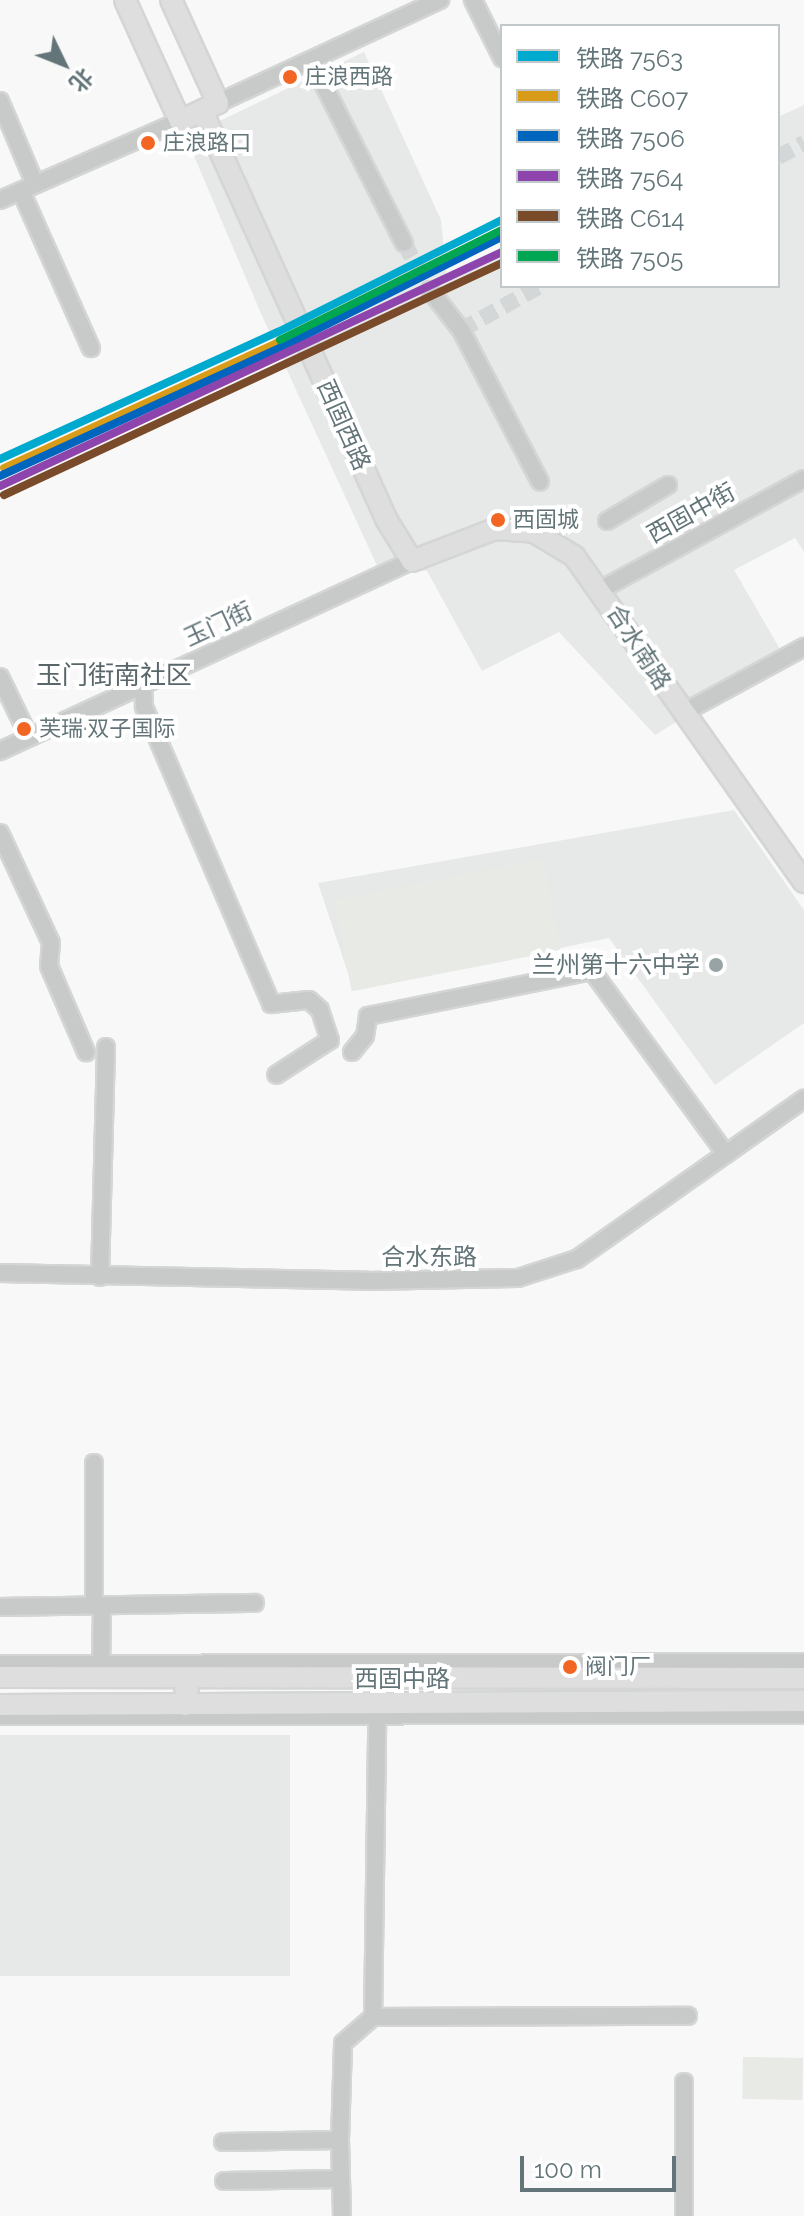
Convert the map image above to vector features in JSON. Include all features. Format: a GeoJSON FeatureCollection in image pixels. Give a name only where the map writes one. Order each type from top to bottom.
{"type":"FeatureCollection","features":[{"type":"Feature","properties":{"kind":"highway"},"geometry":{"type":"LineString","coordinates":[[186,1704],[187,1679]]}},
{"type":"Feature","properties":{"kind":"main road"},"geometry":{"type":"LineString","coordinates":[[125,0],[180,121],[210,107]]}},
{"type":"Feature","properties":{"kind":"main road","name":"西固西路"},"geometry":{"type":"LineString","coordinates":[[171,0],[210,107],[386,519],[412,561]]}},
{"type":"Feature","properties":{"kind":"main road","name":"合水南路"},"geometry":{"type":"LineString","coordinates":[[412,561],[495,529],[519,528],[550,534],[602,589],[683,713],[800,868]]}},
{"type":"Feature","properties":{"kind":"main road","name":"西固中路"},"geometry":{"type":"LineString","coordinates":[[0,1677],[101,1671],[187,1679],[379,1671],[804,1678]]}},
{"type":"Feature","properties":{"kind":"main road","name":"西固中路"},"geometry":{"type":"LineString","coordinates":[[0,1705],[186,1704],[380,1710],[804,1701]]}},
{"type":"Feature","properties":{"kind":"street"},"geometry":{"type":"LineString","coordinates":[[210,107],[440,0]]}},
{"type":"Feature","properties":{"kind":"street"},"geometry":{"type":"LineString","coordinates":[[473,0],[500,54]]}},
{"type":"Feature","properties":{"kind":"street"},"geometry":{"type":"LineString","coordinates":[[311,60],[404,243]]}},
{"type":"Feature","properties":{"kind":"street"},"geometry":{"type":"LineString","coordinates":[[0,101],[28,188],[91,348]]}},
{"type":"Feature","properties":{"kind":"street"},"geometry":{"type":"LineString","coordinates":[[0,200],[180,121]]}},
{"type":"Feature","properties":{"kind":"street"},"geometry":{"type":"LineString","coordinates":[[430,290],[461,330],[540,482]]}},
{"type":"Feature","properties":{"kind":"street","name":"西固中街"},"geometry":{"type":"LineString","coordinates":[[602,589],[804,479]]}},
{"type":"Feature","properties":{"kind":"street"},"geometry":{"type":"LineString","coordinates":[[607,521],[668,485]]}},
{"type":"Feature","properties":{"kind":"street","name":"玉门街"},"geometry":{"type":"LineString","coordinates":[[0,751],[412,561]]}},
{"type":"Feature","properties":{"kind":"street"},"geometry":{"type":"LineString","coordinates":[[683,713],[804,647]]}},
{"type":"Feature","properties":{"kind":"street"},"geometry":{"type":"LineString","coordinates":[[0,677],[29,737]]}},
{"type":"Feature","properties":{"kind":"street"},"geometry":{"type":"LineString","coordinates":[[143,685],[144,707],[271,1004],[309,1000],[320,1010],[330,1040],[276,1075]]}},
{"type":"Feature","properties":{"kind":"street"},"geometry":{"type":"LineString","coordinates":[[0,833],[51,943],[49,966],[86,1052]]}},
{"type":"Feature","properties":{"kind":"street"},"geometry":{"type":"LineString","coordinates":[[352,1052],[365,1036],[368,1016],[592,971],[726,1154]]}},
{"type":"Feature","properties":{"kind":"street"},"geometry":{"type":"LineString","coordinates":[[100,1277],[106,1047]]}},
{"type":"Feature","properties":{"kind":"street","name":"合水东路"},"geometry":{"type":"LineString","coordinates":[[0,1273],[455,1282],[518,1278],[577,1259],[804,1099]]}},
{"type":"Feature","properties":{"kind":"street"},"geometry":{"type":"LineString","coordinates":[[94,1463],[101,1671]]}},
{"type":"Feature","properties":{"kind":"street"},"geometry":{"type":"LineString","coordinates":[[0,1607],[255,1603]]}},
{"type":"Feature","properties":{"kind":"street"},"geometry":{"type":"LineString","coordinates":[[0,1664],[101,1671],[379,1671],[804,1662]]}},
{"type":"Feature","properties":{"kind":"street"},"geometry":{"type":"LineString","coordinates":[[373,2017],[379,1671]]}},
{"type":"Feature","properties":{"kind":"street"},"geometry":{"type":"LineString","coordinates":[[0,1716],[380,1710],[804,1715]]}},
{"type":"Feature","properties":{"kind":"street"},"geometry":{"type":"LineString","coordinates":[[342,2216],[340,2140],[343,2043],[373,2017],[688,2016]]}},
{"type":"Feature","properties":{"kind":"street"},"geometry":{"type":"LineString","coordinates":[[684,2082],[684,2216]]}},
{"type":"Feature","properties":{"kind":"street"},"geometry":{"type":"LineString","coordinates":[[223,2142],[340,2140]]}},
{"type":"Feature","properties":{"kind":"street"},"geometry":{"type":"LineString","coordinates":[[224,2181],[341,2179]]}},
{"type":"Feature","properties":{"kind":"shaded area"},"geometry":{"type":"Polygon","coordinates":[[[364,52],[441,220],[447,279],[500,253],[500,288],[780,288],[780,116],[804,105],[804,552],[795,538],[734,570],[784,656],[655,735],[559,632],[482,671],[427,571],[379,570],[262,316],[186,137],[364,52]]]}},
{"type":"Feature","properties":{"kind":"shaded area","name":"兰州第十六中学"},"geometry":{"type":"Polygon","coordinates":[[[734,810],[804,910],[804,1023],[715,1085],[609,938],[354,991],[318,883],[734,810]]]}},
{"type":"Feature","properties":{"kind":"shaded area"},"geometry":{"type":"Polygon","coordinates":[[[543,859],[561,950],[352,991],[334,900],[543,859]]]}},
{"type":"Feature","properties":{"kind":"shaded area"},"geometry":{"type":"Polygon","coordinates":[[[0,1735],[290,1735],[290,1976],[0,1976],[0,1735]]]}},
{"type":"Feature","properties":{"kind":"shaded area"},"geometry":{"type":"Polygon","coordinates":[[[743,2057],[803,2058],[802,2100],[742,2099],[743,2057]]]}},
{"type":"Feature","properties":{"kind":"tunnel"},"geometry":{"type":"LineString","coordinates":[[780,156],[804,143]]}},
{"type":"Feature","properties":{"kind":"tunnel"},"geometry":{"type":"LineString","coordinates":[[404,243],[430,290]]}},
{"type":"Feature","properties":{"kind":"tunnel"},"geometry":{"type":"LineString","coordinates":[[461,330],[536,288]]}},
{"type":"Feature","properties":{"kind":"railway"},"geometry":{"type":"LineString","coordinates":[[0,468],[280,340]]}},
{"type":"Feature","properties":{"kind":"rail line","name":"7563"},"geometry":{"type":"LineString","coordinates":[[0,459],[278,332],[500,221]]}},
{"type":"Feature","properties":{"kind":"rail line","name":"7505"},"geometry":{"type":"LineString","coordinates":[[280,340],[500,231]]}},
{"type":"Feature","properties":{"kind":"rail line","name":"C607"},"geometry":{"type":"LineString","coordinates":[[4,468],[282,341],[500,232]]}},
{"type":"Feature","properties":{"kind":"rail line","name":"7506"},"geometry":{"type":"LineString","coordinates":[[0,476],[284,346],[500,238]]}},
{"type":"Feature","properties":{"kind":"rail line","name":"7564"},"geometry":{"type":"LineString","coordinates":[[0,486],[500,253]]}},
{"type":"Feature","properties":{"kind":"rail line","name":"C614"},"geometry":{"type":"LineString","coordinates":[[4,495],[500,264]]}},
{"type":"Feature","properties":{"kind":"place","name":"庄浪西路"},"geometry":{"type":"Point","coordinates":[290,77]}},
{"type":"Feature","properties":{"kind":"place","name":"庄浪路口"},"geometry":{"type":"Point","coordinates":[148,143]}},
{"type":"Feature","properties":{"kind":"place","name":"西固城"},"geometry":{"type":"Point","coordinates":[498,520]}},
{"type":"Feature","properties":{"kind":"place","name":"芙瑞·双子国际"},"geometry":{"type":"Point","coordinates":[24,729]}},
{"type":"Feature","properties":{"kind":"place","name":"兰州第十六中学"},"geometry":{"type":"Point","coordinates":[716,965]}},
{"type":"Feature","properties":{"kind":"place","name":"阀门厂"},"geometry":{"type":"Point","coordinates":[570,1667]}},
{"type":"Feature","properties":{"kind":"district","name":"玉门街南社区"},"geometry":{"type":"Point","coordinates":[114,676]}}]}
